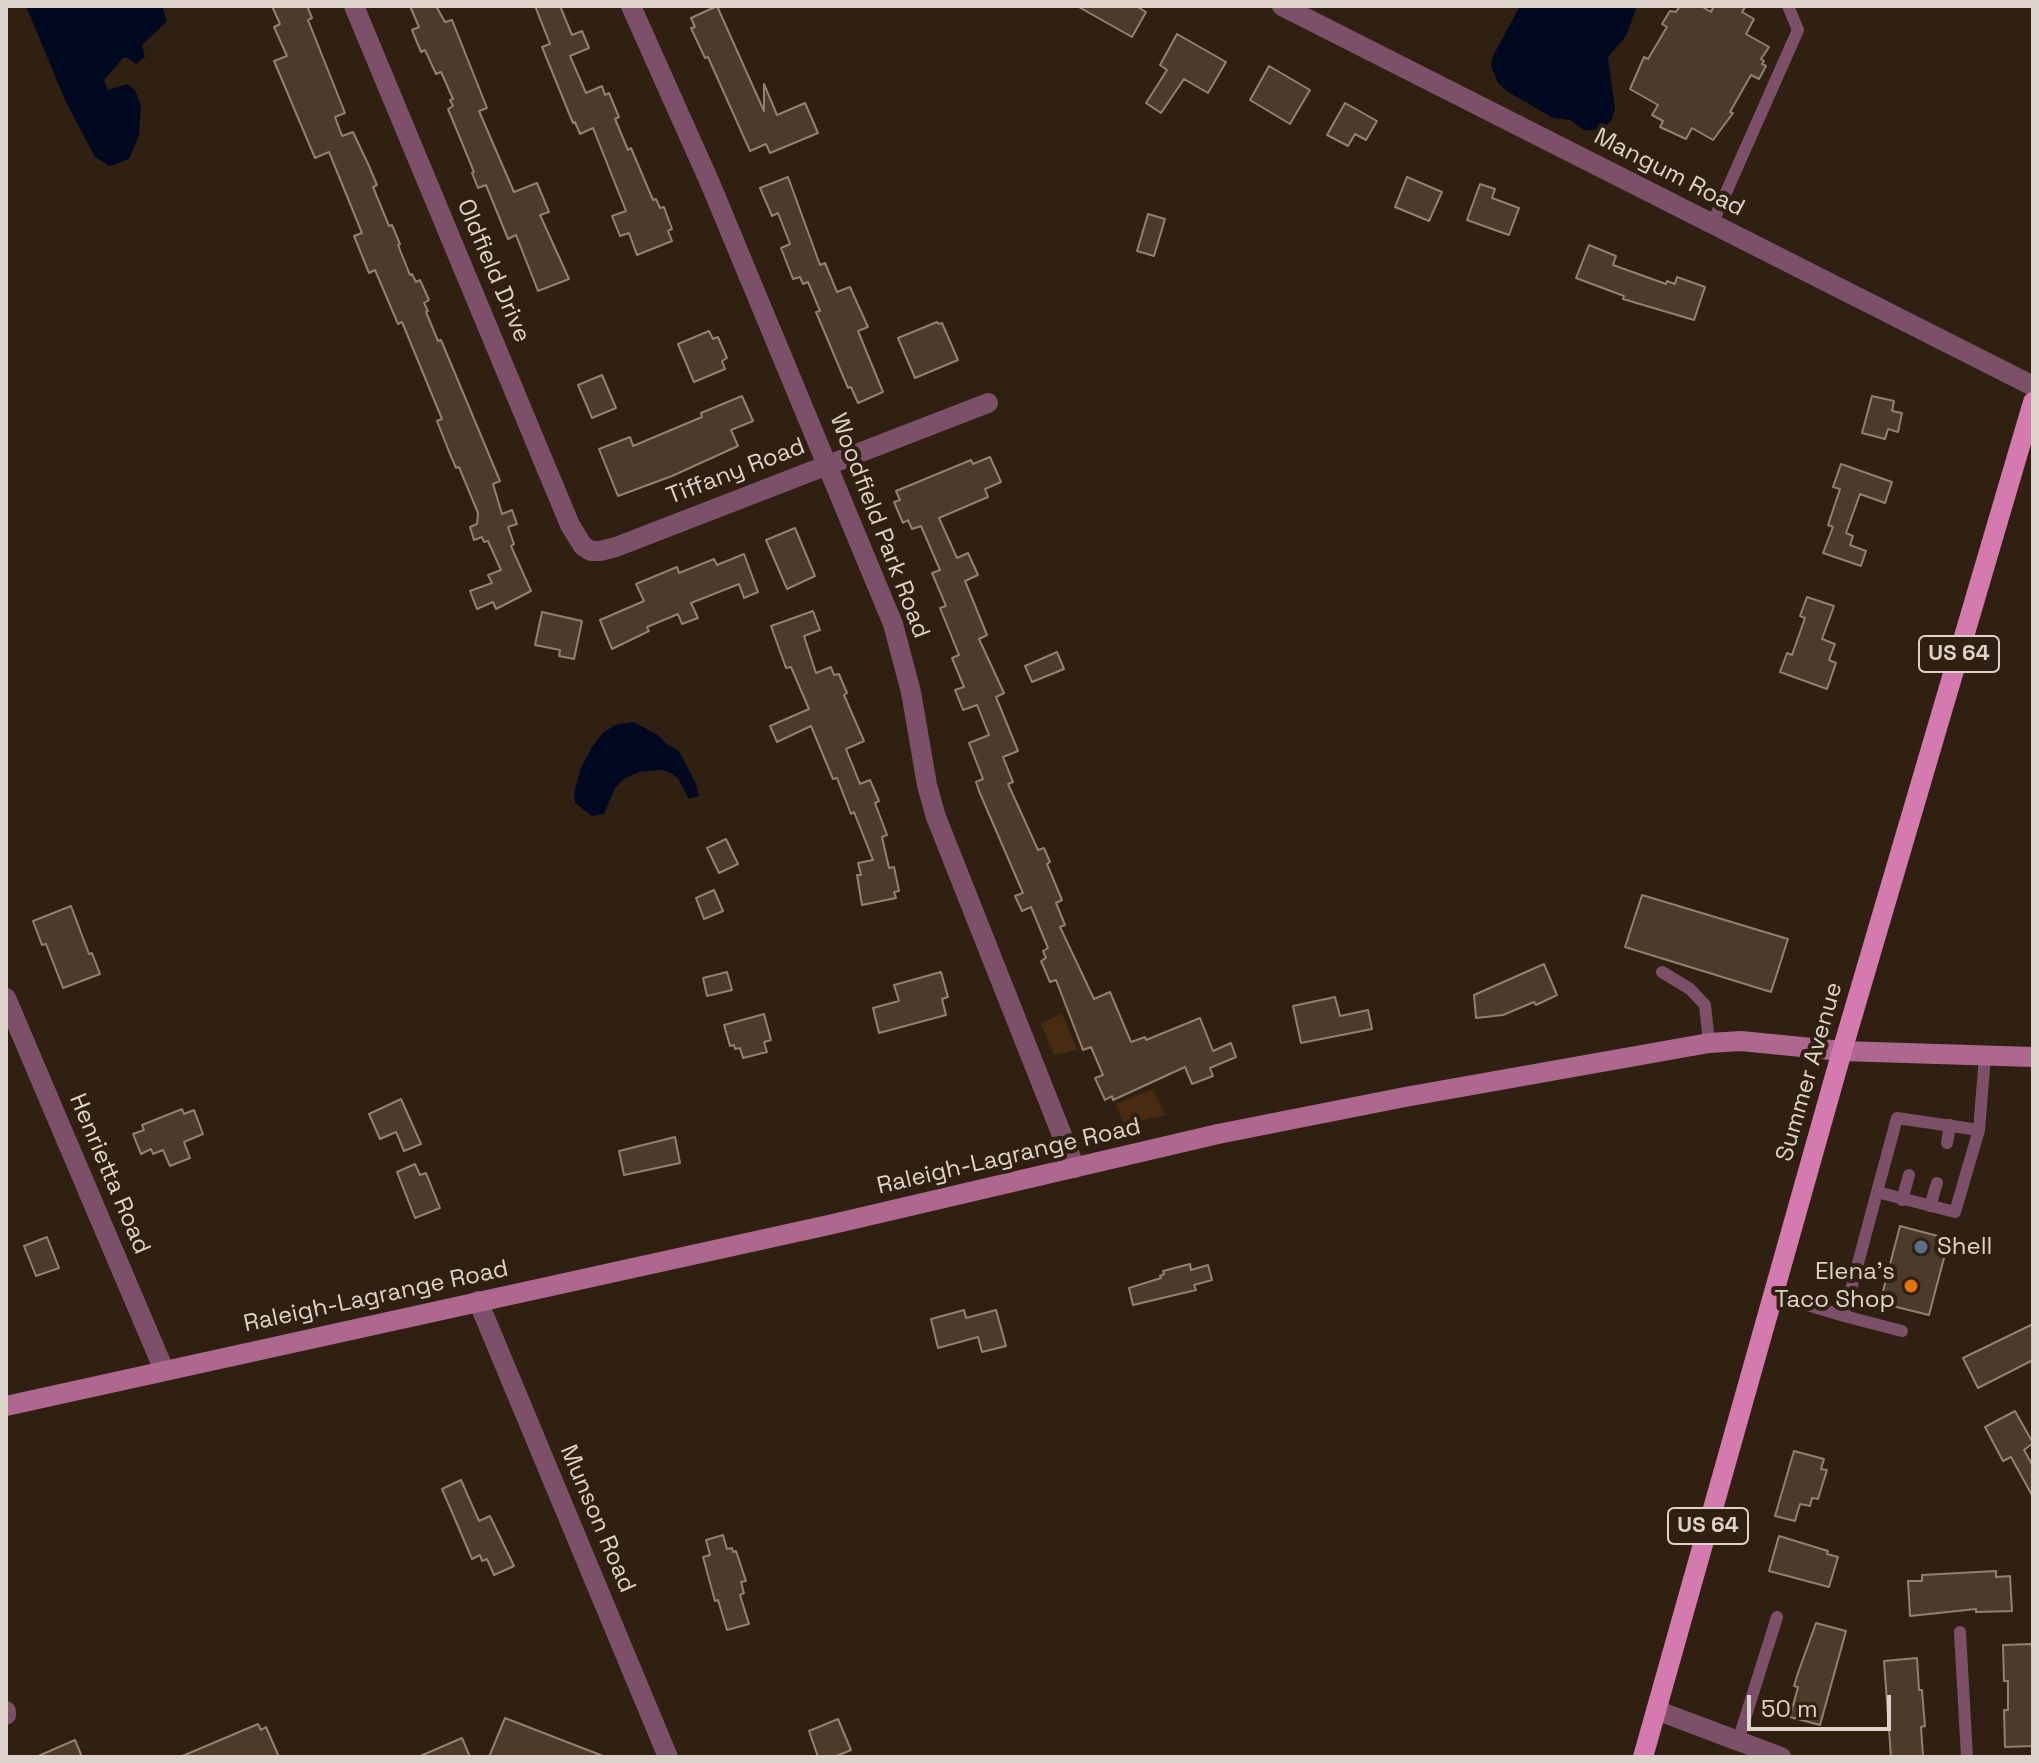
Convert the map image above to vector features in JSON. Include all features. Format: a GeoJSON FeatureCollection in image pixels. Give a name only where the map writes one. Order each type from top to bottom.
{"type":"FeatureCollection","features":[{"type":"Feature","properties":{"kind":"main road","name":"Summer Avenue"},"geometry":{"type":"LineString","coordinates":[[1643,1757],[1842,1051],[2029,432],[2033,402]]}},
{"type":"Feature","properties":{"kind":"main road","name":"Raleigh-Lagrange Road"},"geometry":{"type":"LineString","coordinates":[[6,1406],[833,1224],[1218,1134],[1709,1043],[1741,1041],[1842,1051],[2033,1057]]}},
{"type":"Feature","properties":{"kind":"street","name":"Oldfield Drive"},"geometry":{"type":"LineString","coordinates":[[354,6],[570,525],[583,546],[591,551]]}},
{"type":"Feature","properties":{"kind":"street","name":"Woodfield Park Road"},"geometry":{"type":"LineString","coordinates":[[631,6],[715,193],[898,637],[927,785],[945,845],[1075,1168]]}},
{"type":"Feature","properties":{"kind":"street","name":"Mangum Road"},"geometry":{"type":"LineString","coordinates":[[1282,6],[2033,386]]}},
{"type":"Feature","properties":{"kind":"street","name":"Tiffany Road"},"geometry":{"type":"LineString","coordinates":[[591,551],[616,547],[988,403]]}},
{"type":"Feature","properties":{"kind":"street","name":"Henrietta Road"},"geometry":{"type":"LineString","coordinates":[[6,998],[164,1370]]}},
{"type":"Feature","properties":{"kind":"street","name":"Munson Road"},"geometry":{"type":"LineString","coordinates":[[478,1301],[668,1757]]}},
{"type":"Feature","properties":{"kind":"street"},"geometry":{"type":"LineString","coordinates":[[1656,1710],[1749,1748],[1781,1757]]}},
{"type":"Feature","properties":{"kind":"lane"},"geometry":{"type":"LineString","coordinates":[[1712,224],[1798,30],[1788,6]]}},
{"type":"Feature","properties":{"kind":"lane"},"geometry":{"type":"LineString","coordinates":[[1662,972],[1690,989],[1705,1005],[1709,1043]]}},
{"type":"Feature","properties":{"kind":"lane"},"geometry":{"type":"LineString","coordinates":[[1877,1192],[1955,1212],[1979,1130],[1985,1056]]}},
{"type":"Feature","properties":{"kind":"lane"},"geometry":{"type":"LineString","coordinates":[[1844,1316],[1897,1118],[1979,1130]]}},
{"type":"Feature","properties":{"kind":"lane"},"geometry":{"type":"LineString","coordinates":[[1919,1137],[1923,1121]]}},
{"type":"Feature","properties":{"kind":"lane"},"geometry":{"type":"LineString","coordinates":[[1947,1143],[1950,1125]]}},
{"type":"Feature","properties":{"kind":"lane"},"geometry":{"type":"LineString","coordinates":[[1902,1200],[1909,1175]]}},
{"type":"Feature","properties":{"kind":"lane"},"geometry":{"type":"LineString","coordinates":[[1930,1206],[1937,1183]]}},
{"type":"Feature","properties":{"kind":"lane"},"geometry":{"type":"LineString","coordinates":[[1774,1295],[1902,1331]]}},
{"type":"Feature","properties":{"kind":"lane"},"geometry":{"type":"LineString","coordinates":[[1749,1748],[1777,1617]]}},
{"type":"Feature","properties":{"kind":"lane"},"geometry":{"type":"LineString","coordinates":[[1960,1632],[1967,1757]]}},
{"type":"Feature","properties":{"kind":"shaded area"},"geometry":{"type":"Polygon","coordinates":[[[1062,1013],[1077,1050],[1054,1055],[1041,1024],[1062,1013]]]}},
{"type":"Feature","properties":{"kind":"shaded area"},"geometry":{"type":"Polygon","coordinates":[[[1153,1089],[1165,1115],[1124,1124],[1116,1104],[1153,1089]]]}},
{"type":"Feature","properties":{"kind":"water"},"geometry":{"type":"Polygon","coordinates":[[[26,6],[162,6],[167,21],[142,45],[145,57],[136,64],[123,58],[104,80],[108,90],[127,84],[135,90],[141,105],[139,135],[129,159],[110,166],[95,157],[65,100],[26,6]]]}},
{"type":"Feature","properties":{"kind":"water"},"geometry":{"type":"Polygon","coordinates":[[[1520,6],[1637,6],[1626,36],[1608,57],[1615,109],[1607,125],[1584,130],[1570,120],[1553,118],[1498,83],[1491,66],[1493,56],[1520,6]]]}},
{"type":"Feature","properties":{"kind":"water"},"geometry":{"type":"Polygon","coordinates":[[[633,722],[679,751],[699,796],[689,799],[678,778],[671,773],[662,770],[639,772],[624,779],[615,788],[604,814],[592,816],[575,803],[574,793],[580,770],[603,733],[615,725],[633,722]]]}},
{"type":"Feature","properties":{"kind":"building"},"geometry":{"type":"Polygon","coordinates":[[[272,6],[307,6],[312,18],[308,20],[345,113],[335,117],[342,136],[353,132],[369,166],[377,185],[373,187],[389,226],[392,225],[410,275],[416,282],[420,280],[429,300],[424,303],[426,312],[438,341],[441,340],[500,481],[493,484],[502,514],[512,510],[517,524],[508,527],[514,544],[511,546],[531,591],[496,609],[493,602],[477,609],[470,591],[492,583],[488,575],[501,570],[488,541],[484,542],[482,537],[474,540],[470,527],[477,524],[478,513],[448,449],[437,421],[442,419],[402,322],[398,324],[375,270],[369,273],[354,236],[362,233],[329,152],[315,158],[274,61],[287,56],[274,27],[280,24],[272,6]]]}},
{"type":"Feature","properties":{"kind":"building"},"geometry":{"type":"Polygon","coordinates":[[[410,6],[436,6],[445,22],[452,20],[487,108],[479,111],[514,192],[537,183],[549,212],[540,215],[569,279],[538,291],[516,235],[508,239],[486,185],[478,188],[448,109],[453,106],[450,100],[453,99],[441,72],[436,74],[425,50],[421,52],[412,30],[419,27],[410,6]]]}},
{"type":"Feature","properties":{"kind":"building"},"geometry":{"type":"Polygon","coordinates":[[[535,6],[560,6],[572,35],[582,31],[589,48],[570,56],[586,93],[602,86],[605,95],[609,93],[619,117],[615,119],[628,150],[631,148],[653,200],[656,199],[660,208],[664,207],[672,229],[668,231],[672,241],[637,255],[629,233],[620,236],[612,216],[626,211],[593,128],[580,134],[573,123],[542,47],[550,44],[535,6]]]}},
{"type":"Feature","properties":{"kind":"building"},"geometry":{"type":"Polygon","coordinates":[[[717,6],[764,111],[764,84],[777,115],[805,103],[818,133],[770,153],[766,144],[750,151],[708,57],[705,58],[691,28],[695,27],[691,18],[717,6]]]}},
{"type":"Feature","properties":{"kind":"building"},"geometry":{"type":"Polygon","coordinates":[[[1077,6],[1136,6],[1146,12],[1132,37],[1077,6]]]}},
{"type":"Feature","properties":{"kind":"building"},"geometry":{"type":"Polygon","coordinates":[[[1680,6],[1701,6],[1711,12],[1714,6],[1746,6],[1742,12],[1754,19],[1746,34],[1769,47],[1761,59],[1766,66],[1759,79],[1751,75],[1730,112],[1733,113],[1713,140],[1692,128],[1686,139],[1660,127],[1663,121],[1652,115],[1658,105],[1630,89],[1644,57],[1648,59],[1667,27],[1662,24],[1670,11],[1676,12],[1680,6]]]}},
{"type":"Feature","properties":{"kind":"building"},"geometry":{"type":"Polygon","coordinates":[[[1177,34],[1226,62],[1208,93],[1184,79],[1161,113],[1146,103],[1167,70],[1160,65],[1177,34]]]}},
{"type":"Feature","properties":{"kind":"building"},"geometry":{"type":"Polygon","coordinates":[[[1269,66],[1310,90],[1290,124],[1250,100],[1269,66]]]}},
{"type":"Feature","properties":{"kind":"building"},"geometry":{"type":"Polygon","coordinates":[[[1345,103],[1377,121],[1366,140],[1355,134],[1348,146],[1327,135],[1345,103]]]}},
{"type":"Feature","properties":{"kind":"building"},"geometry":{"type":"Polygon","coordinates":[[[788,177],[820,265],[825,263],[837,292],[850,287],[868,327],[858,331],[883,392],[858,403],[851,387],[848,388],[816,312],[820,311],[808,282],[803,284],[800,277],[793,279],[781,248],[790,244],[778,213],[772,216],[760,188],[788,177]]]}},
{"type":"Feature","properties":{"kind":"building"},"geometry":{"type":"Polygon","coordinates":[[[1407,177],[1442,192],[1429,221],[1395,207],[1407,177]]]}},
{"type":"Feature","properties":{"kind":"building"},"geometry":{"type":"Polygon","coordinates":[[[1480,184],[1495,189],[1492,198],[1519,208],[1509,235],[1467,220],[1480,184]]]}},
{"type":"Feature","properties":{"kind":"building"},"geometry":{"type":"Polygon","coordinates":[[[1148,214],[1165,219],[1154,256],[1137,251],[1148,214]]]}},
{"type":"Feature","properties":{"kind":"building"},"geometry":{"type":"Polygon","coordinates":[[[1589,245],[1616,256],[1613,265],[1666,284],[1667,281],[1675,284],[1677,277],[1705,287],[1694,320],[1623,299],[1624,296],[1576,278],[1589,245]]]}},
{"type":"Feature","properties":{"kind":"building"},"geometry":{"type":"Polygon","coordinates":[[[937,322],[942,323],[958,360],[915,378],[898,338],[937,322]]]}},
{"type":"Feature","properties":{"kind":"building"},"geometry":{"type":"Polygon","coordinates":[[[709,331],[713,339],[718,337],[727,358],[722,361],[725,369],[694,382],[678,344],[709,331]]]}},
{"type":"Feature","properties":{"kind":"building"},"geometry":{"type":"Polygon","coordinates":[[[602,375],[616,408],[592,418],[578,385],[602,375]]]}},
{"type":"Feature","properties":{"kind":"building"},"geometry":{"type":"Polygon","coordinates":[[[742,396],[753,421],[731,430],[738,446],[618,496],[599,449],[630,437],[633,446],[702,417],[701,413],[742,396]]]}},
{"type":"Feature","properties":{"kind":"building"},"geometry":{"type":"Polygon","coordinates":[[[1872,396],[1894,401],[1892,411],[1902,413],[1898,432],[1888,429],[1885,439],[1862,433],[1872,396]]]}},
{"type":"Feature","properties":{"kind":"building"},"geometry":{"type":"Polygon","coordinates":[[[990,457],[1001,482],[985,489],[988,497],[939,518],[957,558],[968,553],[978,575],[965,581],[987,635],[979,639],[1004,693],[996,697],[1018,751],[1003,757],[1013,782],[1008,784],[1038,850],[1044,848],[1050,862],[1047,864],[1062,900],[1056,903],[1065,925],[1060,927],[1094,999],[1110,992],[1131,1042],[1145,1037],[1146,1040],[1200,1018],[1213,1051],[1231,1043],[1236,1057],[1210,1068],[1213,1076],[1192,1084],[1185,1067],[1113,1100],[1112,1096],[1105,1100],[1095,1078],[1103,1075],[1091,1047],[1083,1050],[1056,980],[1050,982],[1041,961],[1046,958],[1043,951],[1048,948],[1031,907],[1022,911],[1015,896],[1023,893],[976,782],[983,779],[969,743],[989,735],[977,705],[963,710],[955,690],[964,687],[952,658],[959,655],[940,608],[946,606],[932,573],[940,570],[921,526],[912,529],[908,520],[903,523],[894,502],[900,500],[896,491],[971,460],[973,464],[990,457]]]}},
{"type":"Feature","properties":{"kind":"building"},"geometry":{"type":"Polygon","coordinates":[[[1841,464],[1892,482],[1885,503],[1860,494],[1846,533],[1853,536],[1850,545],[1866,551],[1861,566],[1823,553],[1833,527],[1828,525],[1840,489],[1833,487],[1841,464]]]}},
{"type":"Feature","properties":{"kind":"building"},"geometry":{"type":"Polygon","coordinates":[[[795,528],[815,576],[787,589],[766,540],[795,528]]]}},
{"type":"Feature","properties":{"kind":"building"},"geometry":{"type":"Polygon","coordinates":[[[744,554],[758,592],[744,598],[739,584],[691,603],[698,618],[682,624],[678,614],[647,627],[649,631],[612,649],[600,620],[644,601],[636,584],[677,567],[679,573],[714,559],[717,565],[744,554]]]}},
{"type":"Feature","properties":{"kind":"building"},"geometry":{"type":"Polygon","coordinates":[[[1807,597],[1834,606],[1822,639],[1835,644],[1829,660],[1836,663],[1827,689],[1780,672],[1787,653],[1792,655],[1805,618],[1800,616],[1807,597]]]}},
{"type":"Feature","properties":{"kind":"building"},"geometry":{"type":"Polygon","coordinates":[[[813,611],[820,630],[804,636],[816,673],[831,667],[834,675],[839,674],[847,693],[844,695],[864,741],[846,749],[860,784],[870,780],[879,801],[875,803],[887,835],[882,837],[889,868],[894,867],[899,891],[894,892],[896,898],[862,905],[858,863],[873,860],[854,812],[851,814],[837,778],[833,779],[811,726],[777,742],[770,726],[809,709],[791,667],[786,668],[771,626],[813,611]]]}},
{"type":"Feature","properties":{"kind":"building"},"geometry":{"type":"Polygon","coordinates":[[[542,612],[582,621],[574,659],[559,656],[560,650],[535,645],[542,612]]]}},
{"type":"Feature","properties":{"kind":"building"},"geometry":{"type":"Polygon","coordinates":[[[1057,652],[1064,669],[1032,682],[1025,666],[1057,652]]]}},
{"type":"Feature","properties":{"kind":"building"},"geometry":{"type":"Polygon","coordinates":[[[726,839],[738,864],[719,873],[707,848],[726,839]]]}},
{"type":"Feature","properties":{"kind":"building"},"geometry":{"type":"Polygon","coordinates":[[[714,890],[723,911],[704,919],[696,898],[714,890]]]}},
{"type":"Feature","properties":{"kind":"building"},"geometry":{"type":"Polygon","coordinates":[[[1642,895],[1788,939],[1771,992],[1625,947],[1642,895]]]}},
{"type":"Feature","properties":{"kind":"building"},"geometry":{"type":"Polygon","coordinates":[[[71,906],[100,974],[63,988],[46,944],[42,945],[33,921],[71,906]]]}},
{"type":"Feature","properties":{"kind":"building"},"geometry":{"type":"Polygon","coordinates":[[[1544,964],[1557,995],[1503,1015],[1476,1018],[1474,995],[1544,964]]]}},
{"type":"Feature","properties":{"kind":"building"},"geometry":{"type":"Polygon","coordinates":[[[727,972],[732,990],[707,996],[703,978],[727,972]]]}},
{"type":"Feature","properties":{"kind":"building"},"geometry":{"type":"Polygon","coordinates":[[[941,972],[948,997],[942,999],[946,1015],[879,1033],[873,1008],[899,1001],[894,985],[941,972]]]}},
{"type":"Feature","properties":{"kind":"building"},"geometry":{"type":"Polygon","coordinates":[[[1335,997],[1340,1016],[1368,1010],[1372,1029],[1301,1043],[1293,1006],[1335,997]]]}},
{"type":"Feature","properties":{"kind":"building"},"geometry":{"type":"Polygon","coordinates":[[[764,1014],[771,1040],[764,1042],[767,1052],[743,1058],[740,1048],[730,1046],[724,1025],[764,1014]]]}},
{"type":"Feature","properties":{"kind":"building"},"geometry":{"type":"Polygon","coordinates":[[[401,1099],[421,1144],[404,1151],[396,1132],[380,1139],[369,1114],[401,1099]]]}},
{"type":"Feature","properties":{"kind":"building"},"geometry":{"type":"Polygon","coordinates":[[[182,1109],[184,1114],[194,1110],[203,1134],[184,1142],[190,1158],[170,1166],[163,1150],[153,1154],[151,1149],[141,1154],[133,1134],[144,1130],[142,1125],[182,1109]]]}},
{"type":"Feature","properties":{"kind":"building"},"geometry":{"type":"Polygon","coordinates":[[[675,1137],[680,1163],[624,1175],[619,1151],[675,1137]]]}},
{"type":"Feature","properties":{"kind":"building"},"geometry":{"type":"Polygon","coordinates":[[[415,1164],[420,1175],[426,1173],[440,1208],[415,1218],[397,1172],[415,1164]]]}},
{"type":"Feature","properties":{"kind":"building","name":"Elena's Taco Shop"},"geometry":{"type":"Polygon","coordinates":[[[1900,1226],[1949,1239],[1929,1315],[1880,1303],[1900,1226]]]}},
{"type":"Feature","properties":{"kind":"building"},"geometry":{"type":"Polygon","coordinates":[[[47,1237],[59,1268],[36,1276],[24,1246],[47,1237]]]}},
{"type":"Feature","properties":{"kind":"building"},"geometry":{"type":"Polygon","coordinates":[[[1190,1264],[1191,1270],[1208,1265],[1212,1280],[1194,1285],[1196,1290],[1133,1305],[1129,1288],[1161,1278],[1163,1271],[1190,1264]]]}},
{"type":"Feature","properties":{"kind":"building"},"geometry":{"type":"Polygon","coordinates":[[[964,1310],[966,1318],[996,1310],[1006,1346],[982,1352],[978,1337],[938,1348],[931,1319],[964,1310]]]}},
{"type":"Feature","properties":{"kind":"building"},"geometry":{"type":"Polygon","coordinates":[[[2033,1324],[2033,1360],[1978,1388],[1963,1358],[2033,1324]]]}},
{"type":"Feature","properties":{"kind":"building"},"geometry":{"type":"Polygon","coordinates":[[[2015,1411],[2033,1443],[2024,1450],[2033,1466],[2033,1497],[2011,1457],[2003,1461],[1985,1427],[2015,1411]]]}},
{"type":"Feature","properties":{"kind":"building"},"geometry":{"type":"Polygon","coordinates":[[[1794,1451],[1824,1459],[1821,1469],[1827,1470],[1818,1499],[1812,1498],[1810,1506],[1800,1504],[1795,1521],[1775,1516],[1794,1451]]]}},
{"type":"Feature","properties":{"kind":"building"},"geometry":{"type":"Polygon","coordinates":[[[461,1480],[479,1521],[490,1516],[514,1566],[494,1575],[487,1559],[482,1561],[480,1555],[472,1559],[442,1489],[461,1480]]]}},
{"type":"Feature","properties":{"kind":"building"},"geometry":{"type":"Polygon","coordinates":[[[723,1535],[727,1549],[736,1551],[746,1581],[741,1582],[744,1593],[740,1595],[749,1624],[727,1630],[703,1557],[710,1555],[706,1540],[723,1535]]]}},
{"type":"Feature","properties":{"kind":"building"},"geometry":{"type":"Polygon","coordinates":[[[1779,1536],[1838,1557],[1829,1587],[1769,1571],[1779,1536]]]}},
{"type":"Feature","properties":{"kind":"building"},"geometry":{"type":"Polygon","coordinates":[[[1996,1571],[1996,1577],[2010,1576],[2012,1611],[1976,1612],[1976,1609],[1910,1616],[1908,1581],[1922,1581],[1922,1575],[1996,1571]]]}},
{"type":"Feature","properties":{"kind":"building"},"geometry":{"type":"Polygon","coordinates":[[[1816,1623],[1846,1631],[1820,1725],[1790,1717],[1798,1687],[1794,1686],[1816,1623]]]}},
{"type":"Feature","properties":{"kind":"building"},"geometry":{"type":"Polygon","coordinates":[[[2033,1644],[2033,1746],[2005,1747],[2004,1710],[2008,1710],[2008,1681],[2004,1681],[2003,1645],[2033,1644]]]}},
{"type":"Feature","properties":{"kind":"building"},"geometry":{"type":"Polygon","coordinates":[[[1917,1658],[1925,1726],[1921,1727],[1923,1756],[1891,1757],[1884,1661],[1917,1658]]]}},
{"type":"Feature","properties":{"kind":"building"},"geometry":{"type":"Polygon","coordinates":[[[505,1718],[603,1756],[489,1757],[505,1718]]]}},
{"type":"Feature","properties":{"kind":"building"},"geometry":{"type":"Polygon","coordinates":[[[838,1719],[851,1750],[834,1757],[818,1757],[809,1731],[838,1719]]]}},
{"type":"Feature","properties":{"kind":"building"},"geometry":{"type":"Polygon","coordinates":[[[258,1724],[261,1730],[266,1727],[279,1757],[180,1757],[258,1724]]]}},
{"type":"Feature","properties":{"kind":"building"},"geometry":{"type":"Polygon","coordinates":[[[462,1738],[470,1757],[418,1757],[462,1738]]]}},
{"type":"Feature","properties":{"kind":"building"},"geometry":{"type":"Polygon","coordinates":[[[75,1740],[82,1757],[36,1757],[75,1740]]]}},
{"type":"Feature","properties":{"kind":"place","name":"Shell"},"geometry":{"type":"Point","coordinates":[1921,1247]}},
{"type":"Feature","properties":{"kind":"place","name":"Elena's Taco Shop"},"geometry":{"type":"Point","coordinates":[1911,1286]}}]}
